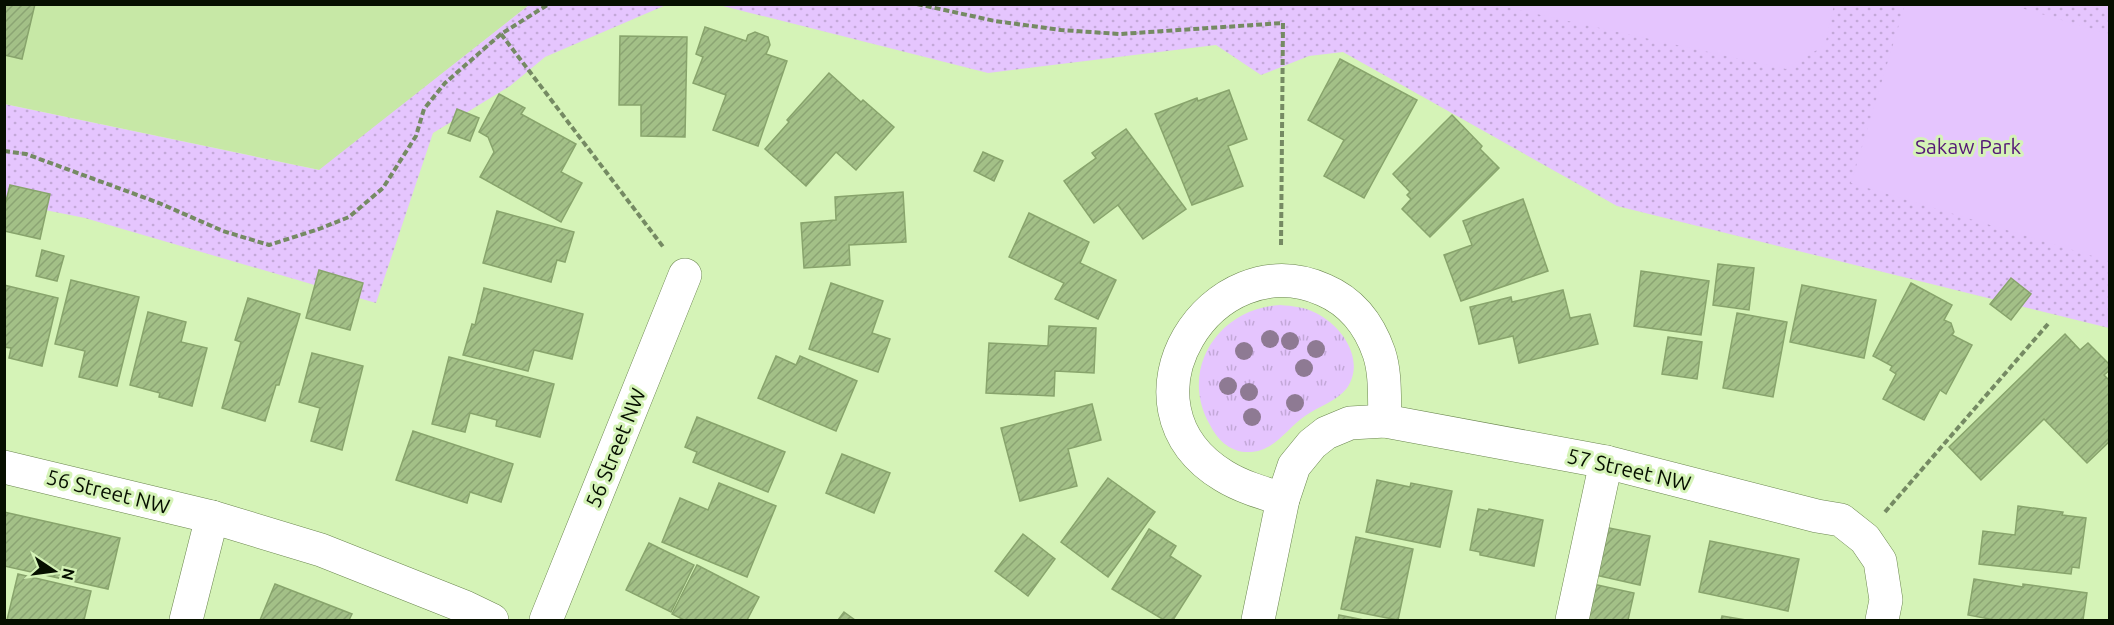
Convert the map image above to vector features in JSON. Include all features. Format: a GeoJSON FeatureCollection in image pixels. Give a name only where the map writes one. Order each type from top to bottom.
{"type":"FeatureCollection","features":[{"type":"Feature","properties":{"kind":"street","name":"56 Street NW"},"geometry":{"type":"LineString","coordinates":[[546,621],[685,275]]}},
{"type":"Feature","properties":{"kind":"street"},"geometry":{"type":"LineString","coordinates":[[1258,621],[1283,499],[1223,476],[1189,445],[1176,421],[1173,401],[1172,380],[1183,345],[1202,316],[1221,301],[1241,290],[1262,283],[1282,280],[1312,284],[1355,309],[1371,334],[1383,375],[1385,421]]}},
{"type":"Feature","properties":{"kind":"street","name":"57 Street NW"},"geometry":{"type":"LineString","coordinates":[[1283,499],[1294,466],[1312,444],[1332,430],[1350,423],[1385,421],[1606,462],[1817,516],[1841,520],[1865,539]]}},
{"type":"Feature","properties":{"kind":"street"},"geometry":{"type":"LineString","coordinates":[[1572,621],[1606,462]]}},
{"type":"Feature","properties":{"kind":"street","name":"56 Street NW"},"geometry":{"type":"LineString","coordinates":[[4,467],[212,517],[321,550],[473,616]]}},
{"type":"Feature","properties":{"kind":"street"},"geometry":{"type":"LineString","coordinates":[[186,621],[212,517]]}},
{"type":"Feature","properties":{"kind":"street"},"geometry":{"type":"LineString","coordinates":[[1865,539],[1880,561],[1886,600],[1882,621]]}},
{"type":"Feature","properties":{"kind":"path"},"geometry":{"type":"LineString","coordinates":[[4,151],[26,154],[159,203],[223,231],[269,244],[349,217],[383,188],[416,136],[424,110],[445,83],[501,34],[549,4]]}},
{"type":"Feature","properties":{"kind":"path"},"geometry":{"type":"LineString","coordinates":[[917,4],[994,21],[1061,30],[1120,34],[1284,23],[1281,254]]}},
{"type":"Feature","properties":{"kind":"path"},"geometry":{"type":"LineString","coordinates":[[501,34],[685,275]]}},
{"type":"Feature","properties":{"kind":"path"},"geometry":{"type":"LineString","coordinates":[[1865,539],[1894,501],[2048,324]]}},
{"type":"Feature","properties":{"kind":"shaded area"},"geometry":{"type":"Polygon","coordinates":[[[5,5],[529,5],[320,170],[5,104],[5,5]]]}},
{"type":"Feature","properties":{"kind":"green space"},"geometry":{"type":"Polygon","coordinates":[[[529,5],[666,5],[545,57],[510,86],[433,133],[376,303],[85,218],[5,202],[4,104],[319,170],[529,5]]]}},
{"type":"Feature","properties":{"kind":"green space","name":"Sakaw Park"},"geometry":{"type":"Polygon","coordinates":[[[719,5],[2109,5],[2109,328],[1617,206],[1343,52],[1309,56],[1261,75],[1216,45],[988,73],[719,5]]]}},
{"type":"Feature","properties":{"kind":"green space"},"geometry":{"type":"Polygon","coordinates":[[[1496,5],[1834,5],[1825,45],[1786,69],[1496,5]]]}},
{"type":"Feature","properties":{"kind":"green space"},"geometry":{"type":"Polygon","coordinates":[[[1905,5],[2011,5],[2109,34],[2109,261],[1851,183],[1905,5]]]}},
{"type":"Feature","properties":{"kind":"green space"},"geometry":{"type":"Polygon","coordinates":[[[1280,305],[1312,311],[1334,326],[1342,335],[1352,355],[1354,366],[1352,377],[1343,393],[1305,416],[1271,445],[1255,452],[1239,451],[1224,443],[1216,435],[1201,404],[1199,383],[1202,363],[1210,345],[1239,317],[1258,309],[1280,305]]]}},
{"type":"Feature","properties":{"kind":"building"},"geometry":{"type":"Polygon","coordinates":[[[4,4],[35,4],[22,59],[4,55],[4,4]]]}},
{"type":"Feature","properties":{"kind":"building"},"geometry":{"type":"Polygon","coordinates":[[[705,27],[746,41],[748,35],[755,32],[768,37],[770,45],[766,54],[787,61],[758,146],[713,130],[726,95],[693,83],[703,57],[696,54],[705,27]]]}},
{"type":"Feature","properties":{"kind":"building"},"geometry":{"type":"Polygon","coordinates":[[[620,36],[687,37],[685,137],[641,136],[641,105],[619,105],[620,36]]]}},
{"type":"Feature","properties":{"kind":"building"},"geometry":{"type":"Polygon","coordinates":[[[1340,59],[1417,100],[1364,198],[1324,176],[1344,140],[1308,120],[1340,59]]]}},
{"type":"Feature","properties":{"kind":"building"},"geometry":{"type":"Polygon","coordinates":[[[829,73],[861,102],[863,100],[894,127],[856,170],[836,152],[806,186],[765,149],[789,122],[787,120],[829,73]]]}},
{"type":"Feature","properties":{"kind":"building"},"geometry":{"type":"Polygon","coordinates":[[[1229,90],[1247,139],[1228,146],[1243,186],[1192,205],[1155,114],[1197,98],[1198,101],[1229,90]]]}},
{"type":"Feature","properties":{"kind":"building"},"geometry":{"type":"Polygon","coordinates":[[[499,94],[525,108],[521,114],[576,144],[561,172],[582,183],[561,222],[480,177],[494,152],[488,137],[479,132],[499,94]]]}},
{"type":"Feature","properties":{"kind":"building"},"geometry":{"type":"Polygon","coordinates":[[[457,109],[479,118],[470,141],[448,133],[457,109]]]}},
{"type":"Feature","properties":{"kind":"building"},"geometry":{"type":"Polygon","coordinates":[[[1452,115],[1482,146],[1480,149],[1499,168],[1430,237],[1402,209],[1411,199],[1407,195],[1410,192],[1393,174],[1452,115]]]}},
{"type":"Feature","properties":{"kind":"building"},"geometry":{"type":"Polygon","coordinates":[[[1126,129],[1186,209],[1143,239],[1118,205],[1094,223],[1064,181],[1096,158],[1092,153],[1126,129]]]}},
{"type":"Feature","properties":{"kind":"building"},"geometry":{"type":"Polygon","coordinates":[[[983,152],[1003,161],[994,181],[974,171],[983,152]]]}},
{"type":"Feature","properties":{"kind":"building"},"geometry":{"type":"Polygon","coordinates":[[[10,185],[50,194],[40,239],[4,231],[4,209],[10,185]]]}},
{"type":"Feature","properties":{"kind":"building"},"geometry":{"type":"Polygon","coordinates":[[[903,192],[906,242],[849,245],[850,265],[804,268],[801,223],[836,220],[835,197],[903,192]]]}},
{"type":"Feature","properties":{"kind":"building"},"geometry":{"type":"Polygon","coordinates":[[[1523,199],[1548,271],[1461,301],[1444,255],[1472,245],[1463,221],[1523,199]]]}},
{"type":"Feature","properties":{"kind":"building"},"geometry":{"type":"Polygon","coordinates":[[[497,211],[574,232],[565,262],[557,260],[551,282],[483,263],[497,211]]]}},
{"type":"Feature","properties":{"kind":"building"},"geometry":{"type":"Polygon","coordinates":[[[1029,213],[1089,242],[1080,263],[1116,280],[1098,319],[1055,299],[1064,283],[1009,257],[1029,213]]]}},
{"type":"Feature","properties":{"kind":"building"},"geometry":{"type":"Polygon","coordinates":[[[42,250],[64,256],[57,281],[36,276],[42,250]]]}},
{"type":"Feature","properties":{"kind":"building"},"geometry":{"type":"Polygon","coordinates":[[[1718,264],[1754,268],[1749,310],[1713,305],[1718,264]]]}},
{"type":"Feature","properties":{"kind":"building"},"geometry":{"type":"Polygon","coordinates":[[[319,270],[363,283],[350,330],[306,318],[319,270]]]}},
{"type":"Feature","properties":{"kind":"building"},"geometry":{"type":"Polygon","coordinates":[[[1641,271],[1709,281],[1701,335],[1634,326],[1641,271]]]}},
{"type":"Feature","properties":{"kind":"building"},"geometry":{"type":"Polygon","coordinates":[[[2011,278],[2031,294],[2011,320],[1990,304],[2011,278]]]}},
{"type":"Feature","properties":{"kind":"building"},"geometry":{"type":"Polygon","coordinates":[[[71,280],[139,297],[117,386],[79,377],[85,351],[55,344],[71,280]]]}},
{"type":"Feature","properties":{"kind":"building"},"geometry":{"type":"Polygon","coordinates":[[[831,283],[883,301],[872,333],[890,339],[878,372],[809,349],[831,283]]]}},
{"type":"Feature","properties":{"kind":"building"},"geometry":{"type":"Polygon","coordinates":[[[1911,283],[1952,305],[1944,320],[1951,323],[1954,332],[1952,335],[1972,345],[1946,394],[1940,390],[1924,420],[1883,399],[1896,374],[1890,370],[1892,366],[1873,356],[1911,283]]]}},
{"type":"Feature","properties":{"kind":"building"},"geometry":{"type":"Polygon","coordinates":[[[4,285],[58,298],[42,366],[9,358],[11,348],[4,347],[4,285]]]}},
{"type":"Feature","properties":{"kind":"building"},"geometry":{"type":"Polygon","coordinates":[[[1802,285],[1876,300],[1864,358],[1790,342],[1802,285]]]}},
{"type":"Feature","properties":{"kind":"building"},"geometry":{"type":"Polygon","coordinates":[[[484,288],[583,314],[572,359],[534,350],[528,371],[463,355],[472,324],[475,325],[484,288]]]}},
{"type":"Feature","properties":{"kind":"building"},"geometry":{"type":"Polygon","coordinates":[[[1563,290],[1570,318],[1590,314],[1598,344],[1519,363],[1513,336],[1479,344],[1470,307],[1511,297],[1512,302],[1563,290]]]}},
{"type":"Feature","properties":{"kind":"building"},"geometry":{"type":"Polygon","coordinates":[[[248,298],[300,314],[279,385],[276,385],[265,421],[222,408],[241,342],[235,340],[248,298]]]}},
{"type":"Feature","properties":{"kind":"building"},"geometry":{"type":"Polygon","coordinates":[[[148,312],[186,322],[181,342],[207,348],[192,406],[159,397],[160,393],[130,385],[148,312]]]}},
{"type":"Feature","properties":{"kind":"building"},"geometry":{"type":"Polygon","coordinates":[[[1737,313],[1787,322],[1773,397],[1723,388],[1737,313]]]}},
{"type":"Feature","properties":{"kind":"building"},"geometry":{"type":"Polygon","coordinates":[[[1049,326],[1096,328],[1094,373],[1055,371],[1054,396],[986,393],[989,343],[1048,346],[1049,326]]]}},
{"type":"Feature","properties":{"kind":"building"},"geometry":{"type":"Polygon","coordinates":[[[2065,334],[2080,350],[2088,343],[2110,365],[2110,370],[2104,375],[2110,381],[2110,441],[2087,463],[2044,419],[1981,480],[1949,447],[2065,334]]]}},
{"type":"Feature","properties":{"kind":"building"},"geometry":{"type":"Polygon","coordinates":[[[1668,337],[1702,342],[1697,379],[1662,374],[1668,337]]]}},
{"type":"Feature","properties":{"kind":"building"},"geometry":{"type":"Polygon","coordinates":[[[312,353],[363,366],[342,450],[311,441],[320,408],[299,402],[312,353]]]}},
{"type":"Feature","properties":{"kind":"building"},"geometry":{"type":"Polygon","coordinates":[[[776,356],[796,365],[800,356],[857,381],[836,431],[758,398],[776,356]]]}},
{"type":"Feature","properties":{"kind":"building"},"geometry":{"type":"Polygon","coordinates":[[[449,357],[554,384],[540,437],[496,426],[497,420],[470,413],[465,432],[432,424],[449,357]]]}},
{"type":"Feature","properties":{"kind":"building"},"geometry":{"type":"Polygon","coordinates":[[[1092,404],[1101,440],[1068,449],[1077,486],[1020,501],[1001,428],[1092,404]]]}},
{"type":"Feature","properties":{"kind":"building"},"geometry":{"type":"Polygon","coordinates":[[[697,417],[785,452],[768,492],[693,462],[697,452],[685,447],[697,417]]]}},
{"type":"Feature","properties":{"kind":"building"},"geometry":{"type":"Polygon","coordinates":[[[413,431],[513,464],[501,502],[470,492],[467,503],[396,480],[413,431]]]}},
{"type":"Feature","properties":{"kind":"building"},"geometry":{"type":"Polygon","coordinates":[[[842,454],[890,473],[874,513],[826,493],[842,454]]]}},
{"type":"Feature","properties":{"kind":"building"},"geometry":{"type":"Polygon","coordinates":[[[1108,478],[1155,512],[1108,577],[1061,542],[1108,478]]]}},
{"type":"Feature","properties":{"kind":"building"},"geometry":{"type":"Polygon","coordinates":[[[1377,480],[1410,487],[1411,483],[1452,491],[1440,547],[1366,532],[1377,480]]]}},
{"type":"Feature","properties":{"kind":"building"},"geometry":{"type":"Polygon","coordinates":[[[719,483],[776,506],[747,577],[662,542],[680,498],[708,510],[719,483]]]}},
{"type":"Feature","properties":{"kind":"building"},"geometry":{"type":"Polygon","coordinates":[[[2018,506],[2063,512],[2062,515],[2086,518],[2079,568],[2072,567],[2071,574],[1979,564],[1983,531],[2015,535],[2018,506]]]}},
{"type":"Feature","properties":{"kind":"building"},"geometry":{"type":"Polygon","coordinates":[[[1478,509],[1488,511],[1489,509],[1543,520],[1534,566],[1480,555],[1480,552],[1470,550],[1478,509]]]}},
{"type":"Feature","properties":{"kind":"building"},"geometry":{"type":"Polygon","coordinates":[[[4,512],[120,538],[108,589],[4,566],[4,512]]]}},
{"type":"Feature","properties":{"kind":"building"},"geometry":{"type":"Polygon","coordinates":[[[1604,527],[1650,536],[1640,585],[1595,575],[1604,527]]]}},
{"type":"Feature","properties":{"kind":"building"},"geometry":{"type":"Polygon","coordinates":[[[1149,529],[1176,546],[1170,556],[1201,576],[1173,620],[1164,620],[1112,589],[1149,529]]]}},
{"type":"Feature","properties":{"kind":"building"},"geometry":{"type":"Polygon","coordinates":[[[1023,534],[1055,559],[1028,596],[995,571],[1023,534]]]}},
{"type":"Feature","properties":{"kind":"building"},"geometry":{"type":"Polygon","coordinates":[[[1356,537],[1413,549],[1398,620],[1341,609],[1356,537]]]}},
{"type":"Feature","properties":{"kind":"building"},"geometry":{"type":"Polygon","coordinates":[[[1710,541],[1799,559],[1788,611],[1699,592],[1710,541]]]}},
{"type":"Feature","properties":{"kind":"building"},"geometry":{"type":"Polygon","coordinates":[[[649,543],[694,565],[671,612],[626,590],[649,543]]]}},
{"type":"Feature","properties":{"kind":"building"},"geometry":{"type":"Polygon","coordinates":[[[697,565],[759,597],[747,620],[684,620],[672,614],[697,565]]]}},
{"type":"Feature","properties":{"kind":"building"},"geometry":{"type":"Polygon","coordinates":[[[18,574],[91,591],[84,620],[7,620],[18,574]]]}},
{"type":"Feature","properties":{"kind":"building"},"geometry":{"type":"Polygon","coordinates":[[[1974,579],[2023,587],[2023,584],[2087,593],[2083,620],[1995,620],[1968,615],[1974,579]]]}},
{"type":"Feature","properties":{"kind":"building"},"geometry":{"type":"Polygon","coordinates":[[[275,584],[352,614],[349,620],[260,620],[275,584]]]}},
{"type":"Feature","properties":{"kind":"building"},"geometry":{"type":"Polygon","coordinates":[[[1593,584],[1634,593],[1628,620],[1586,620],[1593,584]]]}},
{"type":"Feature","properties":{"kind":"building"},"geometry":{"type":"Polygon","coordinates":[[[844,612],[855,620],[838,620],[844,612]]]}},
{"type":"Feature","properties":{"kind":"building"},"geometry":{"type":"Polygon","coordinates":[[[1339,615],[1364,620],[1338,620],[1339,615]]]}},
{"type":"Feature","properties":{"kind":"building"},"geometry":{"type":"Polygon","coordinates":[[[1722,616],[1746,620],[1721,620],[1722,616]]]}}]}
